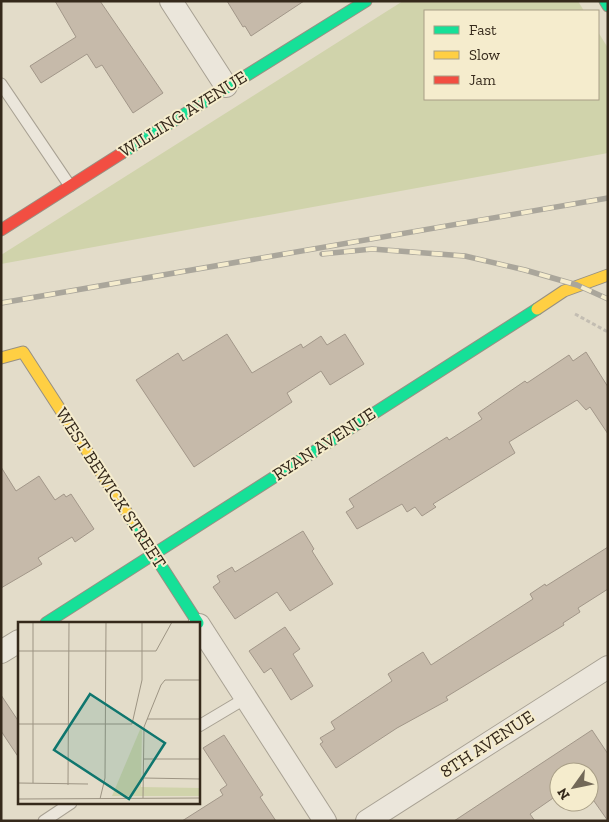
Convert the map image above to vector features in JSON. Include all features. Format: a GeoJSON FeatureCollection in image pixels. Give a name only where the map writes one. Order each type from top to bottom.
{"type":"FeatureCollection","features":[{"type":"Feature","properties":{"kind":"street"},"geometry":{"type":"LineString","coordinates":[[171,1],[226,86]]}},
{"type":"Feature","properties":{"kind":"street","name":"WILLING AVENUE"},"geometry":{"type":"LineString","coordinates":[[1,230],[226,86],[366,1]]}},
{"type":"Feature","properties":{"kind":"street"},"geometry":{"type":"LineString","coordinates":[[605,1],[608,6]]}},
{"type":"Feature","properties":{"kind":"street","name":"RYAN AVENUE"},"geometry":{"type":"LineString","coordinates":[[48,622],[564,291],[608,275]]}},
{"type":"Feature","properties":{"kind":"street","name":"WEST BEWICK STREET"},"geometry":{"type":"LineString","coordinates":[[1,358],[24,352],[197,622]]}},
{"type":"Feature","properties":{"kind":"street","name":"WEST BEWICK STREET"},"geometry":{"type":"LineString","coordinates":[[200,627],[325,821]]}},
{"type":"Feature","properties":{"kind":"street"},"geometry":{"type":"LineString","coordinates":[[1,652],[18,642]]}},
{"type":"Feature","properties":{"kind":"street","name":"8TH AVENUE"},"geometry":{"type":"LineString","coordinates":[[367,821],[608,666]]}},
{"type":"Feature","properties":{"kind":"lane"},"geometry":{"type":"LineString","coordinates":[[1,84],[70,186]]}},
{"type":"Feature","properties":{"kind":"lane"},"geometry":{"type":"LineString","coordinates":[[200,725],[246,698]]}},
{"type":"Feature","properties":{"kind":"lane"},"geometry":{"type":"LineString","coordinates":[[44,821],[70,804]]}},
{"type":"Feature","properties":{"kind":"path"},"geometry":{"type":"LineString","coordinates":[[564,291],[575,315],[608,332]]}},
{"type":"Feature","properties":{"kind":"green space"},"geometry":{"type":"Polygon","coordinates":[[[403,1],[578,1],[583,10],[424,10],[424,100],[599,100],[599,34],[608,48],[608,153],[1,264],[1,255],[403,1]]]}},
{"type":"Feature","properties":{"kind":"building"},"geometry":{"type":"Polygon","coordinates":[[[55,1],[100,1],[163,93],[133,113],[102,65],[96,68],[87,54],[41,83],[30,66],[76,37],[55,1]]]}},
{"type":"Feature","properties":{"kind":"building"},"geometry":{"type":"Polygon","coordinates":[[[227,1],[304,1],[251,36],[245,26],[243,27],[227,1]]]}},
{"type":"Feature","properties":{"kind":"building"},"geometry":{"type":"Polygon","coordinates":[[[227,334],[252,373],[301,344],[303,348],[321,336],[327,345],[345,334],[364,364],[330,385],[321,371],[287,393],[292,402],[194,467],[136,380],[178,353],[183,361],[227,334]]]}},
{"type":"Feature","properties":{"kind":"building"},"geometry":{"type":"Polygon","coordinates":[[[586,352],[608,387],[608,434],[590,407],[586,410],[577,400],[509,442],[515,453],[433,504],[436,507],[422,516],[415,507],[407,512],[402,504],[357,529],[346,512],[354,507],[349,499],[447,437],[449,440],[482,419],[478,413],[525,381],[527,383],[569,355],[573,361],[586,352]]]}},
{"type":"Feature","properties":{"kind":"building"},"geometry":{"type":"Polygon","coordinates":[[[1,467],[16,491],[39,476],[55,500],[64,494],[66,497],[71,494],[94,529],[75,542],[72,537],[38,558],[42,564],[1,588],[1,467]]]}},
{"type":"Feature","properties":{"kind":"building"},"geometry":{"type":"Polygon","coordinates":[[[303,531],[314,549],[312,551],[333,584],[290,611],[277,592],[235,619],[213,587],[220,582],[217,576],[232,567],[235,572],[303,531]]]}},
{"type":"Feature","properties":{"kind":"building"},"geometry":{"type":"Polygon","coordinates":[[[608,547],[608,589],[578,608],[580,612],[563,623],[564,625],[446,697],[448,700],[397,728],[336,768],[320,744],[323,742],[320,738],[335,729],[331,722],[392,681],[388,674],[423,652],[431,665],[533,599],[530,594],[545,584],[546,586],[608,547]]]}},
{"type":"Feature","properties":{"kind":"building"},"geometry":{"type":"Polygon","coordinates":[[[285,627],[300,649],[293,654],[313,686],[291,700],[271,668],[264,673],[249,651],[285,627]]]}},
{"type":"Feature","properties":{"kind":"building"},"geometry":{"type":"Polygon","coordinates":[[[1,695],[18,720],[18,756],[1,731],[1,695]]]}},
{"type":"Feature","properties":{"kind":"building"},"geometry":{"type":"Polygon","coordinates":[[[592,730],[608,754],[608,821],[599,808],[599,762],[549,762],[549,801],[530,814],[535,821],[454,821],[592,730]]]}},
{"type":"Feature","properties":{"kind":"building"},"geometry":{"type":"Polygon","coordinates":[[[224,735],[263,795],[260,797],[276,821],[182,821],[223,795],[220,790],[227,785],[203,748],[224,735]]]}},
{"type":"Feature","properties":{"kind":"railway"},"geometry":{"type":"LineString","coordinates":[[1,303],[608,198]]}},
{"type":"Feature","properties":{"kind":"railway"},"geometry":{"type":"LineString","coordinates":[[322,254],[372,249],[465,256],[577,285],[608,299]]}},
{"type":"Feature","properties":{"kind":"traffic: fast"},"geometry":{"type":"LineString","coordinates":[[122,153],[366,1]]}},
{"type":"Feature","properties":{"kind":"traffic: fast"},"geometry":{"type":"LineString","coordinates":[[605,1],[608,6]]}},
{"type":"Feature","properties":{"kind":"traffic: fast"},"geometry":{"type":"LineString","coordinates":[[48,622],[537,309]]}},
{"type":"Feature","properties":{"kind":"traffic: fast"},"geometry":{"type":"LineString","coordinates":[[131,519],[197,622]]}},
{"type":"Feature","properties":{"kind":"traffic: slow"},"geometry":{"type":"LineString","coordinates":[[537,309],[564,291],[608,275]]}},
{"type":"Feature","properties":{"kind":"traffic: slow"},"geometry":{"type":"LineString","coordinates":[[1,358],[23,352],[131,519]]}},
{"type":"Feature","properties":{"kind":"traffic: jam"},"geometry":{"type":"LineString","coordinates":[[1,230],[122,153]]}}]}
